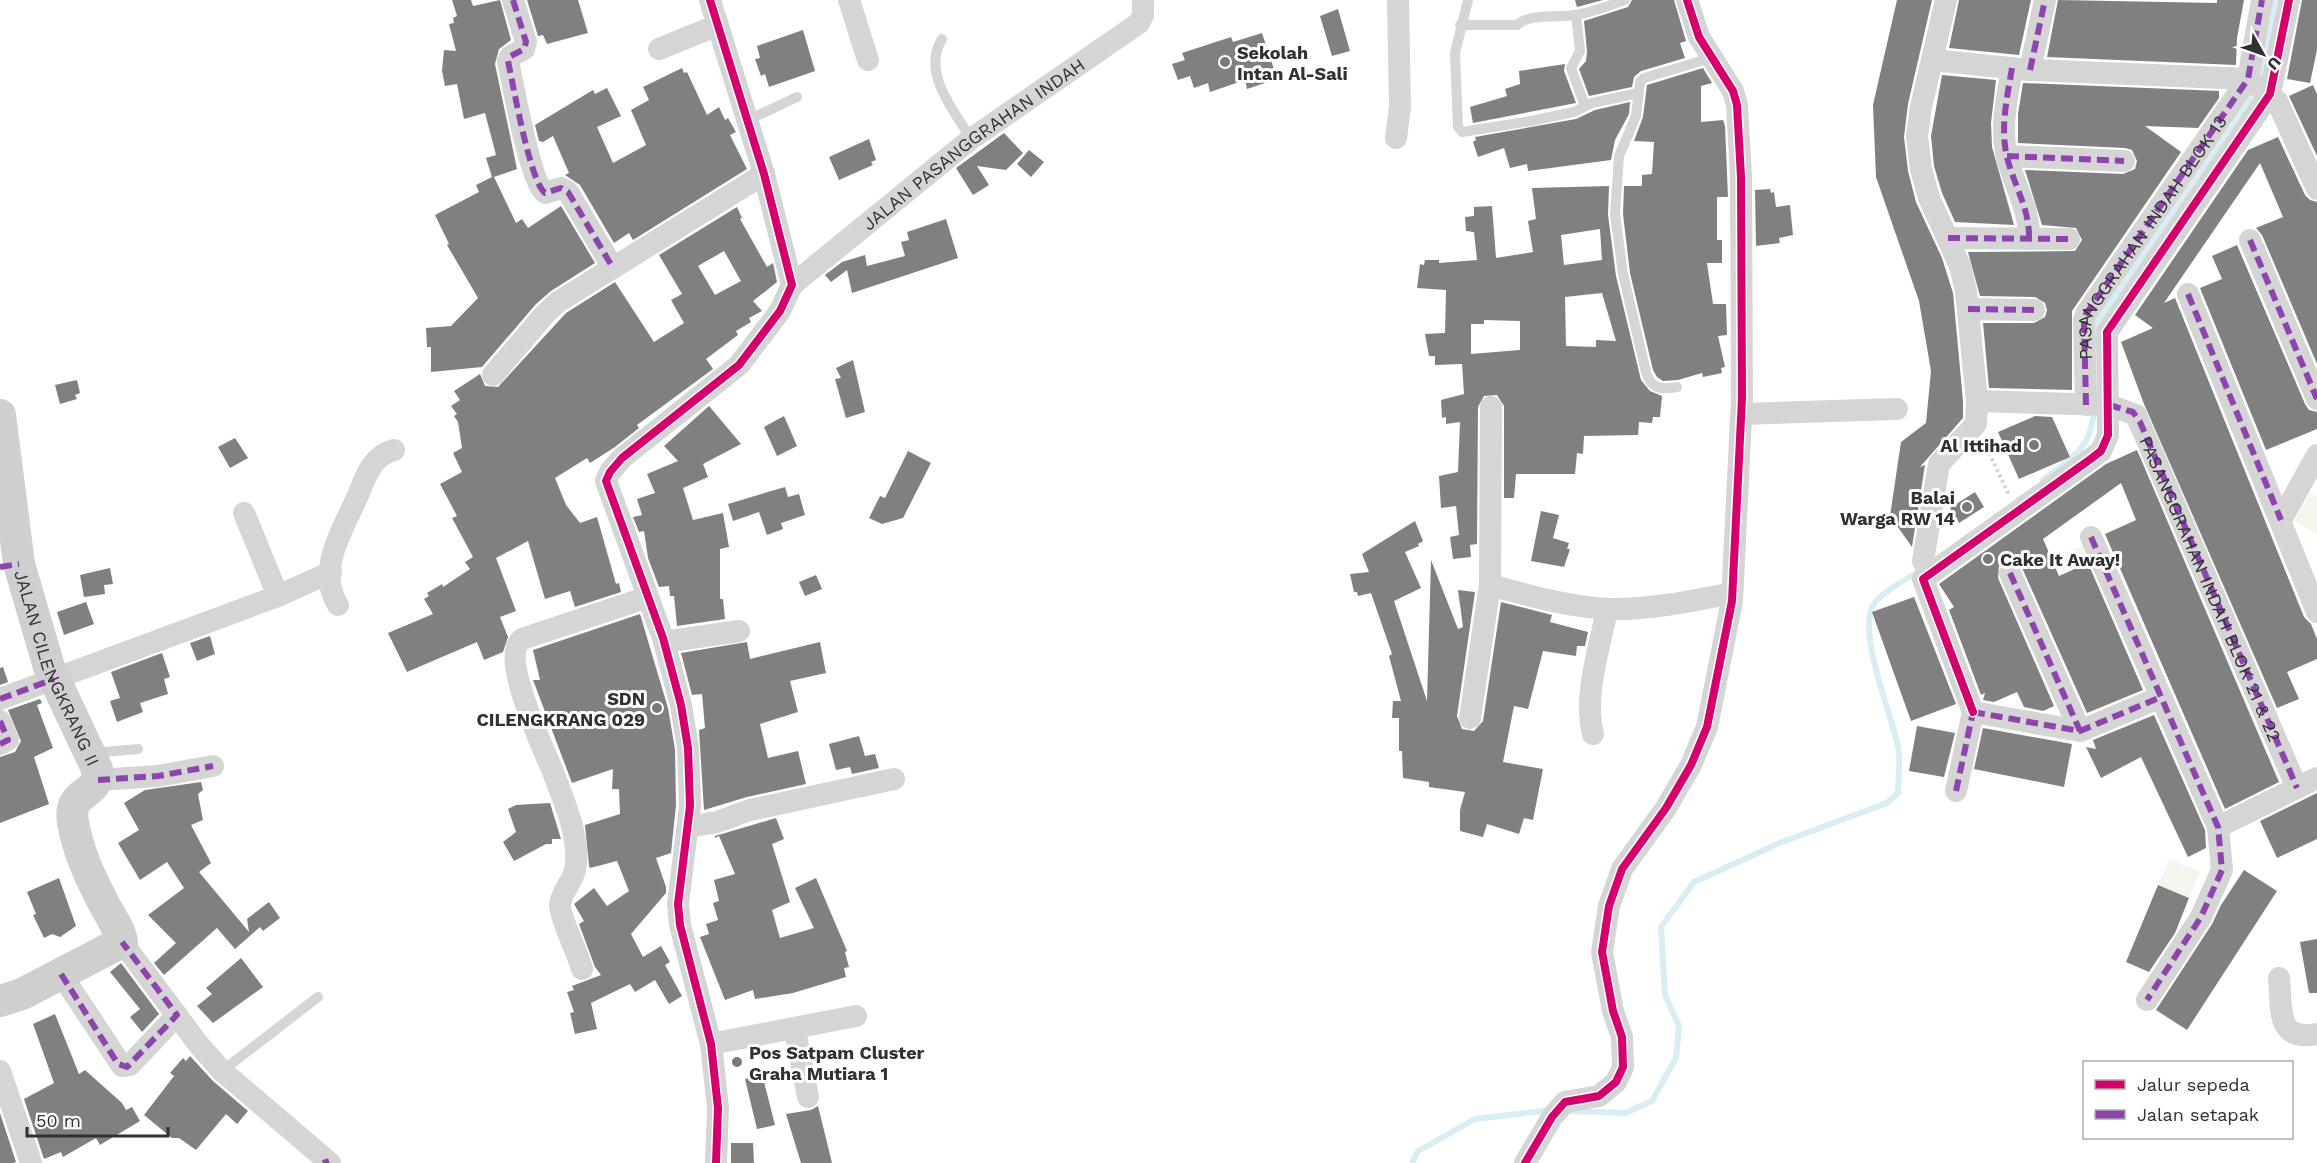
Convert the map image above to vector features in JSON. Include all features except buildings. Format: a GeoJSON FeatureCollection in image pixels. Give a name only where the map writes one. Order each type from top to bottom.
{"type":"FeatureCollection","features":[{"type":"Feature","properties":{"kind":"street"},"geometry":{"type":"LineString","coordinates":[[513,0],[526,42],[524,49],[511,56],[508,61],[531,165],[540,189],[545,193],[561,188],[568,192],[613,268]]}},
{"type":"Feature","properties":{"kind":"street"},"geometry":{"type":"LineString","coordinates":[[710,0],[764,174],[792,285],[780,311],[740,365],[622,458],[607,476],[607,489],[664,642],[681,705],[688,748],[690,806],[678,904],[680,925],[711,1044],[718,1108],[716,1163]]}},
{"type":"Feature","properties":{"kind":"street"},"geometry":{"type":"LineString","coordinates":[[849,0],[868,60]]}},
{"type":"Feature","properties":{"kind":"street","name":"JALAN PASANGGRAHAN INDAH"},"geometry":{"type":"LineString","coordinates":[[792,285],[971,139],[1139,23],[1143,15],[1143,0]]}},
{"type":"Feature","properties":{"kind":"street"},"geometry":{"type":"LineString","coordinates":[[1396,138],[1400,107],[1398,0]]}},
{"type":"Feature","properties":{"kind":"street"},"geometry":{"type":"LineString","coordinates":[[1525,1163],[1558,1109],[1599,1096],[1616,1082],[1623,1067],[1622,1036],[1613,1011],[1602,952],[1609,906],[1622,869],[1666,808],[1692,765],[1707,727],[1715,697],[1732,592],[1742,414],[1741,177],[1737,105],[1733,91],[1699,37],[1687,0]]}},
{"type":"Feature","properties":{"kind":"street"},"geometry":{"type":"LineString","coordinates":[[1946,0],[1917,136],[1921,170],[1929,198],[1960,266],[1968,309],[1977,401],[1976,424],[1939,464],[1923,570],[1973,712],[1956,791]]}},
{"type":"Feature","properties":{"kind":"street"},"geometry":{"type":"LineString","coordinates":[[2029,239],[2025,204],[2007,156],[2004,109],[2021,69],[2045,0]]}},
{"type":"Feature","properties":{"kind":"street"},"geometry":{"type":"LineString","coordinates":[[2248,79],[2262,0]]}},
{"type":"Feature","properties":{"kind":"street"},"geometry":{"type":"LineString","coordinates":[[1923,570],[2101,452],[2108,435],[2107,332],[2270,94],[2289,0]]}},
{"type":"Feature","properties":{"kind":"street"},"geometry":{"type":"LineString","coordinates":[[659,49],[718,25]]}},
{"type":"Feature","properties":{"kind":"street"},"geometry":{"type":"LineString","coordinates":[[1932,60],[2021,69],[2248,79],[2277,101],[2317,189]]}},
{"type":"Feature","properties":{"kind":"street","name":"PASANGGRAHAN INDAH BLOK 13"},"geometry":{"type":"LineString","coordinates":[[2086,405],[2084,320],[2086,314],[2248,79]]}},
{"type":"Feature","properties":{"kind":"street"},"geometry":{"type":"LineString","coordinates":[[2007,156],[2124,161]]}},
{"type":"Feature","properties":{"kind":"street"},"geometry":{"type":"LineString","coordinates":[[493,375],[558,302],[764,174]]}},
{"type":"Feature","properties":{"kind":"street"},"geometry":{"type":"LineString","coordinates":[[1948,238],[2069,239]]}},
{"type":"Feature","properties":{"kind":"street"},"geometry":{"type":"LineString","coordinates":[[2250,240],[2317,399]]}},
{"type":"Feature","properties":{"kind":"street"},"geometry":{"type":"LineString","coordinates":[[2188,294],[2317,612]]}},
{"type":"Feature","properties":{"kind":"street"},"geometry":{"type":"LineString","coordinates":[[1968,309],[2034,310]]}},
{"type":"Feature","properties":{"kind":"street"},"geometry":{"type":"LineString","coordinates":[[1977,401],[2109,405]]}},
{"type":"Feature","properties":{"kind":"street","name":"PASANGGRAHAN INDAH BLOK 21 & 22"},"geometry":{"type":"LineString","coordinates":[[2109,405],[2133,412],[2140,422],[2307,783]]}},
{"type":"Feature","properties":{"kind":"street"},"geometry":{"type":"LineString","coordinates":[[1470,718],[1490,585],[1491,407]]}},
{"type":"Feature","properties":{"kind":"street"},"geometry":{"type":"LineString","coordinates":[[1742,414],[1897,409]]}},
{"type":"Feature","properties":{"kind":"street","name":"JALAN CILENGKRANG II"},"geometry":{"type":"LineString","coordinates":[[0,415],[10,566],[54,679],[95,767],[94,788],[75,799],[72,819],[84,864],[122,942]]}},
{"type":"Feature","properties":{"kind":"street"},"geometry":{"type":"LineString","coordinates":[[338,605],[332,592],[331,572],[339,533],[364,478],[376,461],[387,452],[394,450]]}},
{"type":"Feature","properties":{"kind":"street"},"geometry":{"type":"LineString","coordinates":[[2281,520],[2317,455]]}},
{"type":"Feature","properties":{"kind":"street"},"geometry":{"type":"LineString","coordinates":[[244,513],[278,596]]}},
{"type":"Feature","properties":{"kind":"street"},"geometry":{"type":"LineString","coordinates":[[2091,537],[2218,827],[2222,870],[2201,917],[2147,1000]]}},
{"type":"Feature","properties":{"kind":"street"},"geometry":{"type":"LineString","coordinates":[[0,699],[278,596],[331,572]]}},
{"type":"Feature","properties":{"kind":"street"},"geometry":{"type":"LineString","coordinates":[[2010,573],[2080,731]]}},
{"type":"Feature","properties":{"kind":"street"},"geometry":{"type":"LineString","coordinates":[[1490,585],[1563,604],[1607,609],[1690,602],[1732,592]]}},
{"type":"Feature","properties":{"kind":"street"},"geometry":{"type":"LineString","coordinates":[[582,969],[571,935],[562,919],[560,904],[575,864],[572,824],[526,707],[514,653],[515,646],[522,639],[648,597]]}},
{"type":"Feature","properties":{"kind":"street"},"geometry":{"type":"LineString","coordinates":[[1593,734],[1589,716],[1591,692],[1607,609]]}},
{"type":"Feature","properties":{"kind":"street"},"geometry":{"type":"LineString","coordinates":[[664,642],[739,631]]}},
{"type":"Feature","properties":{"kind":"street"},"geometry":{"type":"LineString","coordinates":[[1973,712],[2080,731],[2162,697]]}},
{"type":"Feature","properties":{"kind":"street"},"geometry":{"type":"LineString","coordinates":[[0,721],[8,740],[0,744]]}},
{"type":"Feature","properties":{"kind":"street"},"geometry":{"type":"LineString","coordinates":[[95,767],[158,776],[213,766]]}},
{"type":"Feature","properties":{"kind":"street"},"geometry":{"type":"LineString","coordinates":[[688,827],[717,822],[750,810],[894,779]]}},
{"type":"Feature","properties":{"kind":"street"},"geometry":{"type":"LineString","coordinates":[[2218,827],[2307,783]]}},
{"type":"Feature","properties":{"kind":"street"},"geometry":{"type":"LineString","coordinates":[[0,1001],[22,994],[122,942],[222,1071],[328,1162]]}},
{"type":"Feature","properties":{"kind":"street"},"geometry":{"type":"LineString","coordinates":[[62,974],[122,1066],[130,1065],[177,1015]]}},
{"type":"Feature","properties":{"kind":"street"},"geometry":{"type":"LineString","coordinates":[[2279,978],[2283,1024],[2290,1033],[2303,1036],[2317,1034]]}},
{"type":"Feature","properties":{"kind":"street"},"geometry":{"type":"LineString","coordinates":[[711,1044],[795,1030],[856,1016]]}},
{"type":"Feature","properties":{"kind":"street"},"geometry":{"type":"LineString","coordinates":[[795,1030],[808,1096]]}},
{"type":"Feature","properties":{"kind":"street"},"geometry":{"type":"LineString","coordinates":[[0,1071],[31,1163]]}},
{"type":"Feature","properties":{"kind":"lane"},"geometry":{"type":"LineString","coordinates":[[1468,0],[1460,25],[1455,53],[1458,127],[1462,132],[1521,124],[1574,112],[1585,106],[1638,93]]}},
{"type":"Feature","properties":{"kind":"lane"},"geometry":{"type":"LineString","coordinates":[[1460,25],[1517,25],[1521,21],[1543,17],[1576,15],[1625,0]]}},
{"type":"Feature","properties":{"kind":"lane"},"geometry":{"type":"LineString","coordinates":[[1576,15],[1580,51],[1572,68],[1585,106]]}},
{"type":"Feature","properties":{"kind":"lane"},"geometry":{"type":"LineString","coordinates":[[942,39],[935,50],[933,65],[942,90],[971,139]]}},
{"type":"Feature","properties":{"kind":"lane"},"geometry":{"type":"LineString","coordinates":[[1677,387],[1659,388],[1649,381],[1618,243],[1616,214],[1619,156],[1636,116],[1640,82],[1648,75],[1711,58]]}},
{"type":"Feature","properties":{"kind":"lane"},"geometry":{"type":"LineString","coordinates":[[748,120],[797,97]]}},
{"type":"Feature","properties":{"kind":"lane"},"geometry":{"type":"LineString","coordinates":[[95,767],[138,749]]}},
{"type":"Feature","properties":{"kind":"lane"},"geometry":{"type":"LineString","coordinates":[[222,1071],[318,998]]}},
{"type":"Feature","properties":{"kind":"path"},"geometry":{"type":"LineString","coordinates":[[1976,424],[2009,493]]}},
{"type":"Feature","properties":{"kind":"shaded area"},"geometry":{"type":"Polygon","coordinates":[[[2310,493],[2317,497],[2317,534],[2294,521],[2310,493]]]}},
{"type":"Feature","properties":{"kind":"shaded area"},"geometry":{"type":"Polygon","coordinates":[[[2088,543],[2095,559],[2064,573],[2056,557],[2088,543]]]}},
{"type":"Feature","properties":{"kind":"shaded area"},"geometry":{"type":"Polygon","coordinates":[[[2169,859],[2200,872],[2189,898],[2158,885],[2169,859]]]}},
{"type":"Feature","properties":{"kind":"waterway"},"geometry":{"type":"LineString","coordinates":[[2096,346],[2096,327],[2100,318],[2253,97],[2261,75],[2274,0]]}},
{"type":"Feature","properties":{"kind":"waterway"},"geometry":{"type":"LineString","coordinates":[[2043,480],[2071,458],[2084,444],[2089,435],[2094,410]]}},
{"type":"Feature","properties":{"kind":"waterway"},"geometry":{"type":"LineString","coordinates":[[1570,1111],[1625,1113],[1652,1101],[1676,1058],[1679,1026],[1665,995],[1661,927],[1694,882],[1782,842],[1887,803],[1898,793],[1898,747],[1872,653],[1869,633],[1870,617],[1878,599],[1919,571]]}},
{"type":"Feature","properties":{"kind":"waterway"},"geometry":{"type":"LineString","coordinates":[[1412,1163],[1418,1151],[1475,1119],[1551,1110]]}},
{"type":"Feature","properties":{"kind":"marked path"},"geometry":{"type":"LineString","coordinates":[[513,0],[526,42],[524,49],[511,56],[508,61],[523,132],[539,185],[545,193],[561,188],[568,192],[613,268]]}},
{"type":"Feature","properties":{"kind":"marked path"},"geometry":{"type":"LineString","coordinates":[[2030,70],[2045,0]]}},
{"type":"Feature","properties":{"kind":"marked path"},"geometry":{"type":"LineString","coordinates":[[2086,405],[2084,320],[2086,314],[2248,79],[2262,0]]}},
{"type":"Feature","properties":{"kind":"marked path"},"geometry":{"type":"LineString","coordinates":[[2012,68],[2005,113],[2005,146],[2027,218],[2029,239]]}},
{"type":"Feature","properties":{"kind":"marked path"},"geometry":{"type":"LineString","coordinates":[[2007,156],[2124,161]]}},
{"type":"Feature","properties":{"kind":"marked path"},"geometry":{"type":"LineString","coordinates":[[1948,238],[2069,239]]}},
{"type":"Feature","properties":{"kind":"marked path"},"geometry":{"type":"LineString","coordinates":[[2250,240],[2317,399]]}},
{"type":"Feature","properties":{"kind":"marked path"},"geometry":{"type":"LineString","coordinates":[[2188,294],[2281,520]]}},
{"type":"Feature","properties":{"kind":"marked path"},"geometry":{"type":"LineString","coordinates":[[1968,309],[2034,310]]}},
{"type":"Feature","properties":{"kind":"marked path"},"geometry":{"type":"LineString","coordinates":[[2109,405],[2133,412],[2140,422],[2297,788]]}},
{"type":"Feature","properties":{"kind":"marked path"},"geometry":{"type":"LineString","coordinates":[[2091,537],[2218,827],[2222,870],[2201,917],[2147,1000]]}},
{"type":"Feature","properties":{"kind":"marked path"},"geometry":{"type":"LineString","coordinates":[[0,567],[19,564]]}},
{"type":"Feature","properties":{"kind":"marked path"},"geometry":{"type":"LineString","coordinates":[[2010,573],[2080,731]]}},
{"type":"Feature","properties":{"kind":"marked path"},"geometry":{"type":"LineString","coordinates":[[0,699],[54,679]]}},
{"type":"Feature","properties":{"kind":"marked path"},"geometry":{"type":"LineString","coordinates":[[1973,712],[2080,731],[2161,697]]}},
{"type":"Feature","properties":{"kind":"marked path"},"geometry":{"type":"LineString","coordinates":[[1956,791],[1973,712]]}},
{"type":"Feature","properties":{"kind":"marked path"},"geometry":{"type":"LineString","coordinates":[[0,721],[8,740],[0,744]]}},
{"type":"Feature","properties":{"kind":"marked path"},"geometry":{"type":"LineString","coordinates":[[98,780],[158,776],[213,766]]}},
{"type":"Feature","properties":{"kind":"marked path"},"geometry":{"type":"LineString","coordinates":[[61,974],[118,1064],[127,1067],[177,1015],[122,942]]}},
{"type":"Feature","properties":{"kind":"marked path"},"geometry":{"type":"LineString","coordinates":[[323,1163],[329,1161]]}},
{"type":"Feature","properties":{"kind":"cycle path"},"geometry":{"type":"LineString","coordinates":[[710,0],[764,174],[792,285],[780,311],[739,365],[622,458],[610,472],[606,481],[663,638],[681,705],[688,748],[690,806],[678,904],[680,925],[711,1044],[718,1108],[716,1163]]}},
{"type":"Feature","properties":{"kind":"cycle path"},"geometry":{"type":"LineString","coordinates":[[1525,1163],[1552,1117],[1565,1102],[1599,1096],[1616,1082],[1623,1067],[1622,1037],[1613,1011],[1602,952],[1609,906],[1622,869],[1666,808],[1691,765],[1707,727],[1732,601],[1742,398],[1741,177],[1737,105],[1733,91],[1699,37],[1687,0]]}},
{"type":"Feature","properties":{"kind":"cycle path"},"geometry":{"type":"LineString","coordinates":[[1973,712],[1923,579],[2101,451],[2108,435],[2107,332],[2270,94],[2289,0]]}},
{"type":"Feature","properties":{"kind":"place","name":"Sekolah Intan Al-Sali"},"geometry":{"type":"Point","coordinates":[1225,62]}},
{"type":"Feature","properties":{"kind":"place","name":"Al Ittihad"},"geometry":{"type":"Point","coordinates":[2034,445]}},
{"type":"Feature","properties":{"kind":"place","name":"Balai Warga RW 14"},"geometry":{"type":"Point","coordinates":[1967,507]}},
{"type":"Feature","properties":{"kind":"place","name":"Cake It Away!"},"geometry":{"type":"Point","coordinates":[1988,559]}},
{"type":"Feature","properties":{"kind":"place","name":"SDN CILENGKRANG 029"},"geometry":{"type":"Point","coordinates":[657,708]}},
{"type":"Feature","properties":{"kind":"place","name":"Pos Satpam Cluster Graha Mutiara 1"},"geometry":{"type":"Point","coordinates":[737,1062]}}]}
